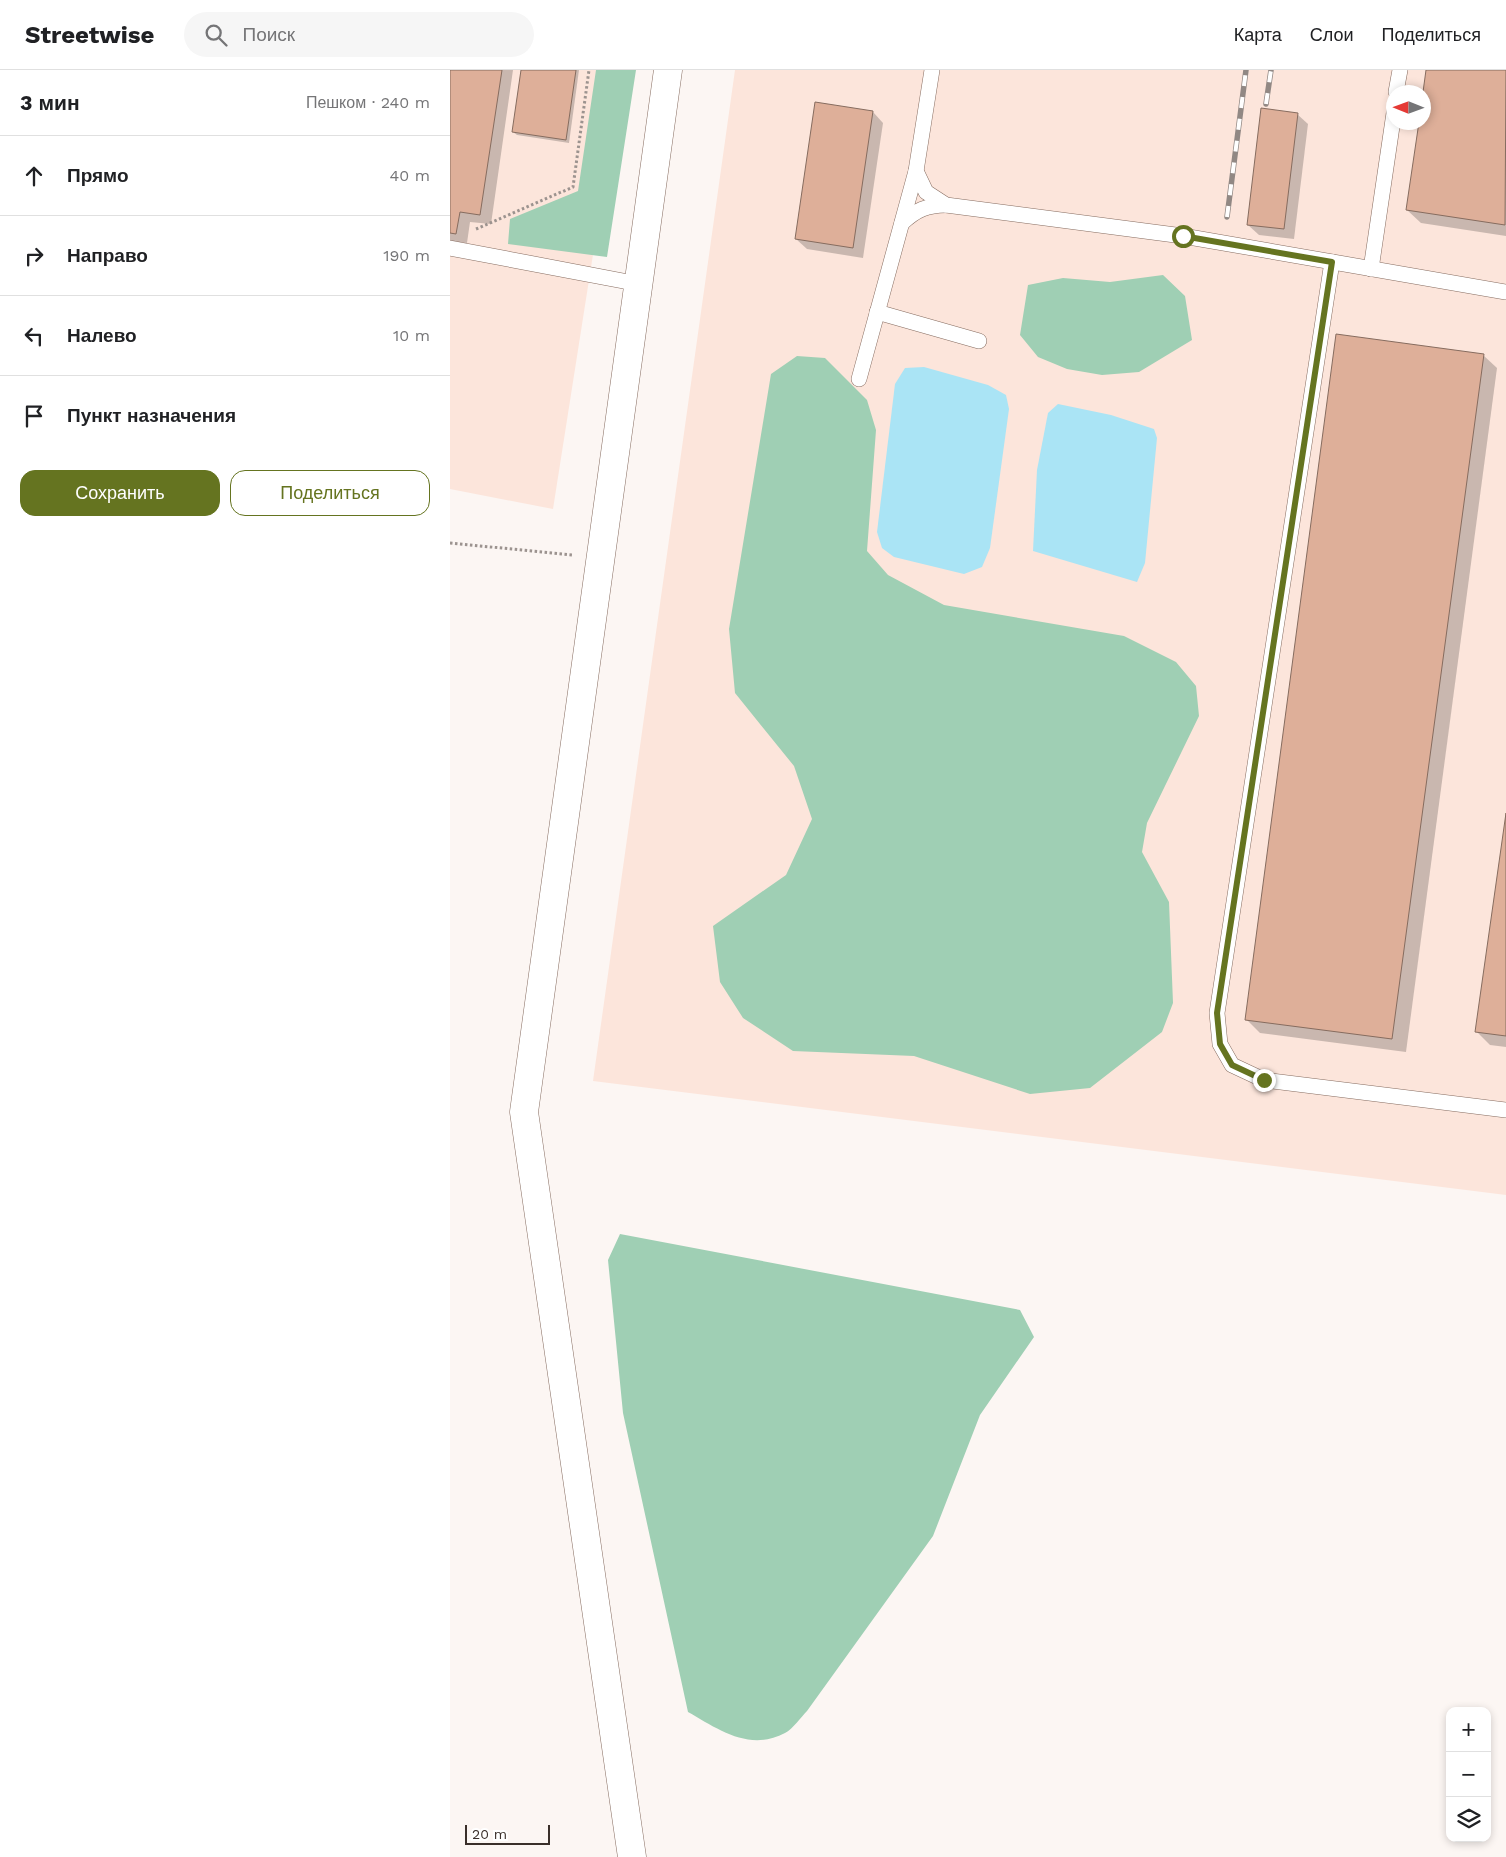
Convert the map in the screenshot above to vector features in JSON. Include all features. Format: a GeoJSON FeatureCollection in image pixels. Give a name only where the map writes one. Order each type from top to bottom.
{"type":"FeatureCollection","features":[{"type":"Feature","properties":{"kind":"street"},"geometry":{"type":"LineString","coordinates":[[632,1857],[524,1112],[668,70]]}},
{"type":"Feature","properties":{"kind":"lane"},"geometry":{"type":"LineString","coordinates":[[859,379],[916,172],[932,70]]}},
{"type":"Feature","properties":{"kind":"lane"},"geometry":{"type":"LineString","coordinates":[[1397,85],[1400,70]]}},
{"type":"Feature","properties":{"kind":"lane"},"geometry":{"type":"LineString","coordinates":[[1371,269],[1391,130]]}},
{"type":"Feature","properties":{"kind":"lane"},"geometry":{"type":"LineString","coordinates":[[916,172],[926,192],[946,205]]}},
{"type":"Feature","properties":{"kind":"lane"},"geometry":{"type":"LineString","coordinates":[[902,223],[916,210],[931,205],[946,205],[1183,236],[1506,292]]}},
{"type":"Feature","properties":{"kind":"lane"},"geometry":{"type":"LineString","coordinates":[[450,248],[639,284]]}},
{"type":"Feature","properties":{"kind":"lane"},"geometry":{"type":"LineString","coordinates":[[1332,262],[1217,1013],[1220,1044],[1232,1065],[1264,1080],[1506,1110]]}},
{"type":"Feature","properties":{"kind":"lane"},"geometry":{"type":"LineString","coordinates":[[877,312],[979,341]]}},
{"type":"Feature","properties":{"kind":"path"},"geometry":{"type":"LineString","coordinates":[[469,232],[573,187],[590,70]]}},
{"type":"Feature","properties":{"kind":"path"},"geometry":{"type":"LineString","coordinates":[[450,543],[601,557]]}},
{"type":"Feature","properties":{"kind":"shaded area"},"geometry":{"type":"Polygon","coordinates":[[[450,70],[622,70],[553,509],[450,489],[450,70]]]}},
{"type":"Feature","properties":{"kind":"shaded area"},"geometry":{"type":"Polygon","coordinates":[[[735,70],[1506,70],[1506,1195],[593,1081],[735,70]]]}},
{"type":"Feature","properties":{"kind":"green space"},"geometry":{"type":"Polygon","coordinates":[[[596,70],[636,70],[607,257],[508,244],[510,219],[578,191],[596,70]]]}},
{"type":"Feature","properties":{"kind":"green space"},"geometry":{"type":"Polygon","coordinates":[[[1163,275],[1185,296],[1192,340],[1139,372],[1102,375],[1067,369],[1038,357],[1020,335],[1028,285],[1063,278],[1110,282],[1163,275]]]}},
{"type":"Feature","properties":{"kind":"green space"},"geometry":{"type":"Polygon","coordinates":[[[797,356],[825,358],[867,400],[876,430],[867,551],[888,575],[944,605],[1124,636],[1176,662],[1196,686],[1199,716],[1147,823],[1142,852],[1169,902],[1173,1003],[1162,1032],[1090,1088],[1030,1094],[914,1056],[793,1051],[743,1018],[720,982],[713,926],[786,875],[812,819],[794,766],[735,693],[729,629],[771,374],[797,356]]]}},
{"type":"Feature","properties":{"kind":"green space"},"geometry":{"type":"Polygon","coordinates":[[[620,1234],[1020,1310],[1034,1337],[980,1415],[933,1536],[807,1711],[788,1731],[772,1738],[759,1740],[734,1736],[688,1712],[623,1413],[608,1260],[620,1234]]]}},
{"type":"Feature","properties":{"kind":"water"},"geometry":{"type":"Polygon","coordinates":[[[924,367],[988,385],[1006,395],[1009,409],[990,548],[982,567],[964,574],[894,557],[882,548],[877,532],[895,384],[905,368],[924,367]]]}},
{"type":"Feature","properties":{"kind":"water"},"geometry":{"type":"Polygon","coordinates":[[[1058,404],[1111,415],[1154,429],[1157,438],[1145,563],[1137,582],[1033,551],[1037,470],[1048,413],[1058,404]]]}},
{"type":"Feature","properties":{"kind":"building"},"geometry":{"type":"Polygon","coordinates":[[[450,70],[502,70],[480,215],[460,212],[456,234],[450,233],[450,70]]]}},
{"type":"Feature","properties":{"kind":"building"},"geometry":{"type":"Polygon","coordinates":[[[521,70],[576,70],[566,140],[512,132],[521,70]]]}},
{"type":"Feature","properties":{"kind":"building"},"geometry":{"type":"Polygon","coordinates":[[[1426,70],[1506,70],[1505,225],[1406,210],[1418,130],[1431,130],[1431,85],[1424,85],[1426,70]]]}},
{"type":"Feature","properties":{"kind":"building"},"geometry":{"type":"Polygon","coordinates":[[[815,102],[873,111],[853,248],[795,239],[815,102]]]}},
{"type":"Feature","properties":{"kind":"building"},"geometry":{"type":"Polygon","coordinates":[[[1261,108],[1298,113],[1284,229],[1247,225],[1261,108]]]}},
{"type":"Feature","properties":{"kind":"building"},"geometry":{"type":"Polygon","coordinates":[[[1336,334],[1484,354],[1392,1039],[1245,1020],[1336,334]]]}},
{"type":"Feature","properties":{"kind":"building"},"geometry":{"type":"Polygon","coordinates":[[[1506,813],[1506,1036],[1475,1032],[1506,813]]]}},
{"type":"Feature","properties":{"kind":"railway"},"geometry":{"type":"LineString","coordinates":[[1227,217],[1246,70]]}},
{"type":"Feature","properties":{"kind":"railway"},"geometry":{"type":"LineString","coordinates":[[1266,104],[1271,70]]}},
{"type":"Feature","properties":{"kind":"route"},"geometry":{"type":"LineString","coordinates":[[1183,236],[1332,262],[1217,1013],[1220,1044],[1232,1065],[1264,1080]]}}]}
